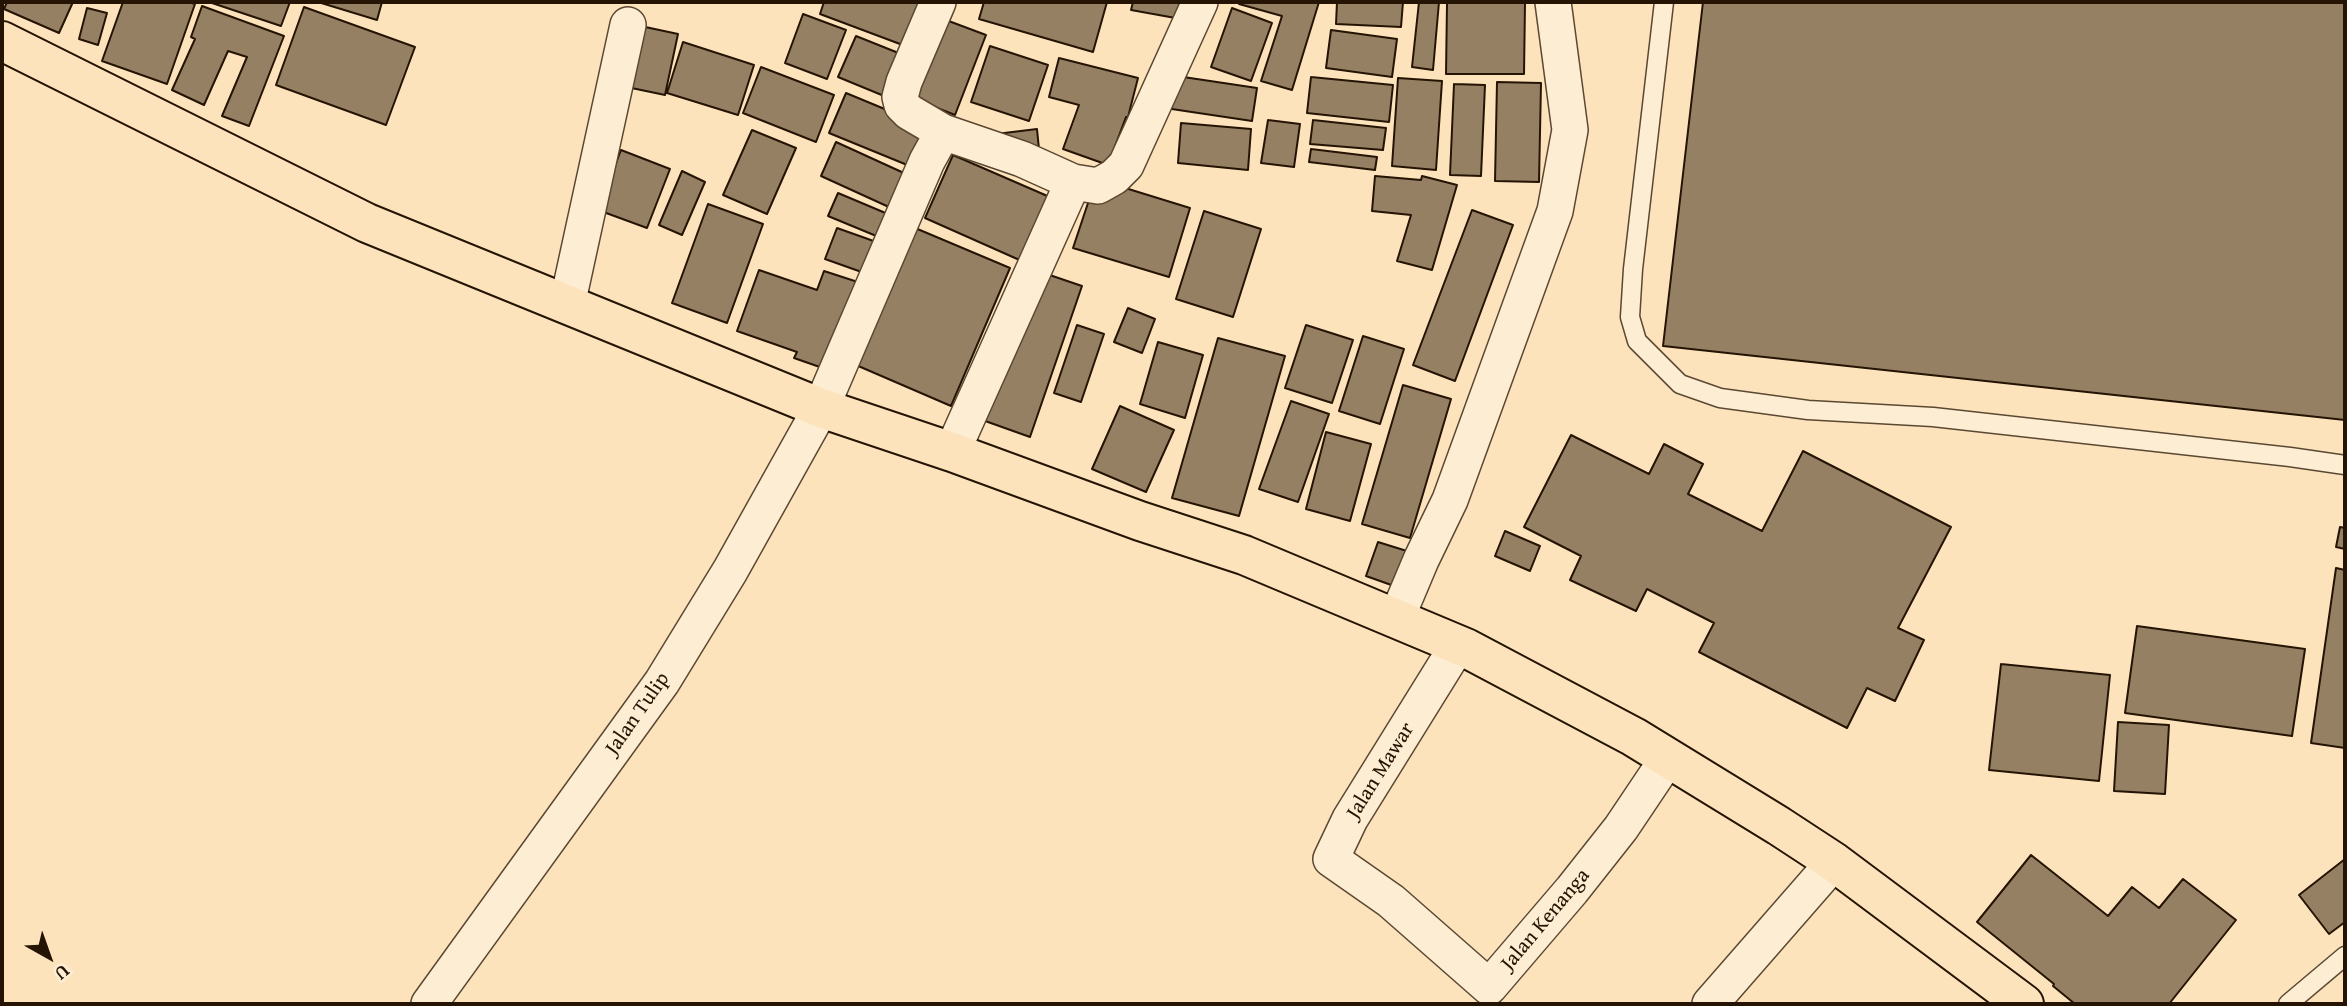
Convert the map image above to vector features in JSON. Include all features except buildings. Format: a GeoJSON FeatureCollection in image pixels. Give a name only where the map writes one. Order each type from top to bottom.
{"type":"FeatureCollection","features":[{"type":"Feature","properties":{"kind":"main road"},"geometry":{"type":"LineString","coordinates":[[2,41],[367,223],[821,408],[1244,555],[1397,617],[1458,645],[1634,737],[1834,862],[2024,1004]]}},
{"type":"Feature","properties":{"kind":"street"},"geometry":{"type":"LineString","coordinates":[[938,2],[904,82],[900,97],[902,105],[943,132],[1022,159],[1073,182],[1098,186],[1114,177],[1126,165],[1200,2]]}},
{"type":"Feature","properties":{"kind":"street"},"geometry":{"type":"LineString","coordinates":[[1397,617],[1450,500],[1555,211],[1570,130],[1553,2]]}},
{"type":"Feature","properties":{"kind":"street"},"geometry":{"type":"LineString","coordinates":[[567,305],[628,25]]}},
{"type":"Feature","properties":{"kind":"street","name":"Jalan Tulip"},"geometry":{"type":"LineString","coordinates":[[429,1004],[662,682],[730,571],[821,408],[927,161],[943,132]]}},
{"type":"Feature","properties":{"kind":"street"},"geometry":{"type":"LineString","coordinates":[[952,452],[1073,182]]}},
{"type":"Feature","properties":{"kind":"street","name":"Jalan Mawar"},"geometry":{"type":"LineString","coordinates":[[1369,885],[1331,859],[1350,819],[1458,645]]}},
{"type":"Feature","properties":{"kind":"street","name":"Jalan Kenanga"},"geometry":{"type":"LineString","coordinates":[[1369,885],[1489,986],[1621,828],[1668,758]]}},
{"type":"Feature","properties":{"kind":"street"},"geometry":{"type":"LineString","coordinates":[[1710,1004],[1834,862]]}},
{"type":"Feature","properties":{"kind":"lane"},"geometry":{"type":"LineString","coordinates":[[1664,2],[1633,269],[1630,317],[1637,341],[1680,384],[1720,398],[1808,411],[1933,417],[2345,465]]}},
{"type":"Feature","properties":{"kind":"lane"},"geometry":{"type":"LineString","coordinates":[[2288,1004],[2345,956]]}}]}
